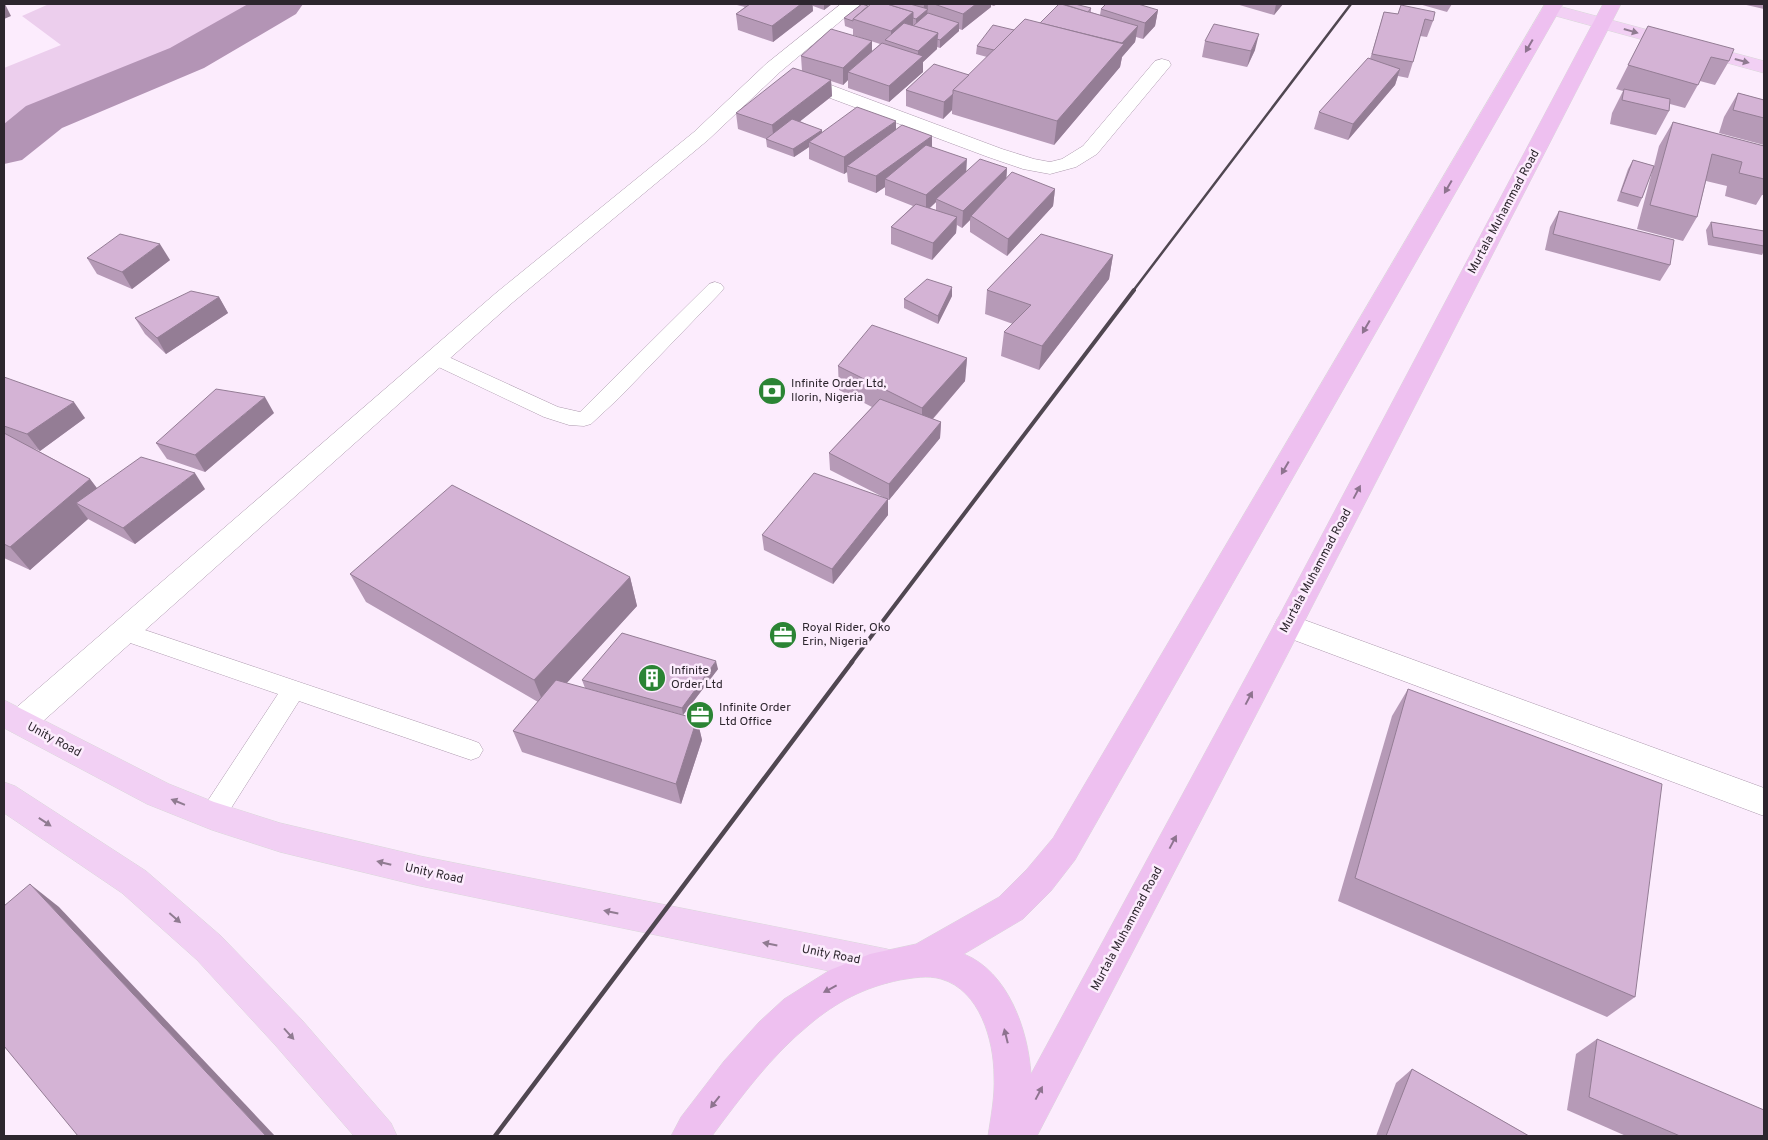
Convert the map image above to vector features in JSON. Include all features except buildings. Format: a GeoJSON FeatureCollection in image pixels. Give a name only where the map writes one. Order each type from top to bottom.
{"type":"FeatureCollection","features":[{"type":"Feature","properties":{"kind":"highway"},"geometry":{"type":"LineString","coordinates":[[690,1136],[762,1042],[799,1009],[827,990],[856,977],[903,963],[1011,908],[1039,880],[1064,850],[1552,6]]}},
{"type":"Feature","properties":{"kind":"highway","name":"Murtala Muhammad Road"},"geometry":{"type":"LineString","coordinates":[[1016,1136],[1288,626],[1605,9]]}},
{"type":"Feature","properties":{"kind":"highway"},"geometry":{"type":"LineString","coordinates":[[903,963],[944,963],[966,972],[980,983],[993,1002],[1003,1024],[1011,1057],[1012,1108],[1007,1136]]}},
{"type":"Feature","properties":{"kind":"main road"},"geometry":{"type":"LineString","coordinates":[[1552,6],[1605,9],[1736,41]]}},
{"type":"Feature","properties":{"kind":"main road"},"geometry":{"type":"LineString","coordinates":[[1605,9],[1764,66]]}},
{"type":"Feature","properties":{"kind":"main road","name":"Unity Road"},"geometry":{"type":"LineString","coordinates":[[12,717],[148,790],[212,816],[281,837],[389,864],[656,921],[903,963]]}},
{"type":"Feature","properties":{"kind":"main road"},"geometry":{"type":"LineString","coordinates":[[4,796],[134,882],[209,948],[289,1034],[378,1136]]}},
{"type":"Feature","properties":{"kind":"street"},"geometry":{"type":"LineString","coordinates":[[12,717],[124,632],[504,298],[701,136],[773,68],[852,4]]}},
{"type":"Feature","properties":{"kind":"street"},"geometry":{"type":"LineString","coordinates":[[773,68],[799,80],[994,153],[1030,165],[1050,168],[1069,163],[1090,150],[1162,65]]}},
{"type":"Feature","properties":{"kind":"street"},"geometry":{"type":"LineString","coordinates":[[1288,626],[1764,802]]}},
{"type":"Feature","properties":{"kind":"lane"},"geometry":{"type":"LineString","coordinates":[[435,358],[551,412],[569,418],[584,419],[715,288]]}},
{"type":"Feature","properties":{"kind":"lane"},"geometry":{"type":"LineString","coordinates":[[124,632],[471,750]]}},
{"type":"Feature","properties":{"kind":"lane"},"geometry":{"type":"LineString","coordinates":[[212,816],[294,690]]}},
{"type":"Feature","properties":{"kind":"shaded area"},"geometry":{"type":"Polygon","coordinates":[[[49,4],[266,4],[181,54],[37,113],[4,139],[4,68],[61,45],[22,16],[49,4]]]}},
{"type":"Feature","properties":{"kind":"waterway"},"geometry":{"type":"LineString","coordinates":[[4,149],[44,117],[187,58],[280,4]]}},
{"type":"Feature","properties":{"kind":"railway"},"geometry":{"type":"LineString","coordinates":[[1133,291],[1351,4]]}},
{"type":"Feature","properties":{"kind":"railway"},"geometry":{"type":"LineString","coordinates":[[851,663],[1134,290]]}},
{"type":"Feature","properties":{"kind":"railway"},"geometry":{"type":"LineString","coordinates":[[495,1136],[852,662]]}},
{"type":"Feature","properties":{"kind":"place","name":"Infinite Order Ltd, Ilorin, Nigeria"},"geometry":{"type":"Point","coordinates":[772,391]}},
{"type":"Feature","properties":{"kind":"place","name":"Royal Rider, Oko Erin, Nigeria"},"geometry":{"type":"Point","coordinates":[783,635]}},
{"type":"Feature","properties":{"kind":"place","name":"Infinite Order Ltd"},"geometry":{"type":"Point","coordinates":[652,678]}},
{"type":"Feature","properties":{"kind":"place","name":"Infinite Order Ltd Office"},"geometry":{"type":"Point","coordinates":[700,715]}}]}
